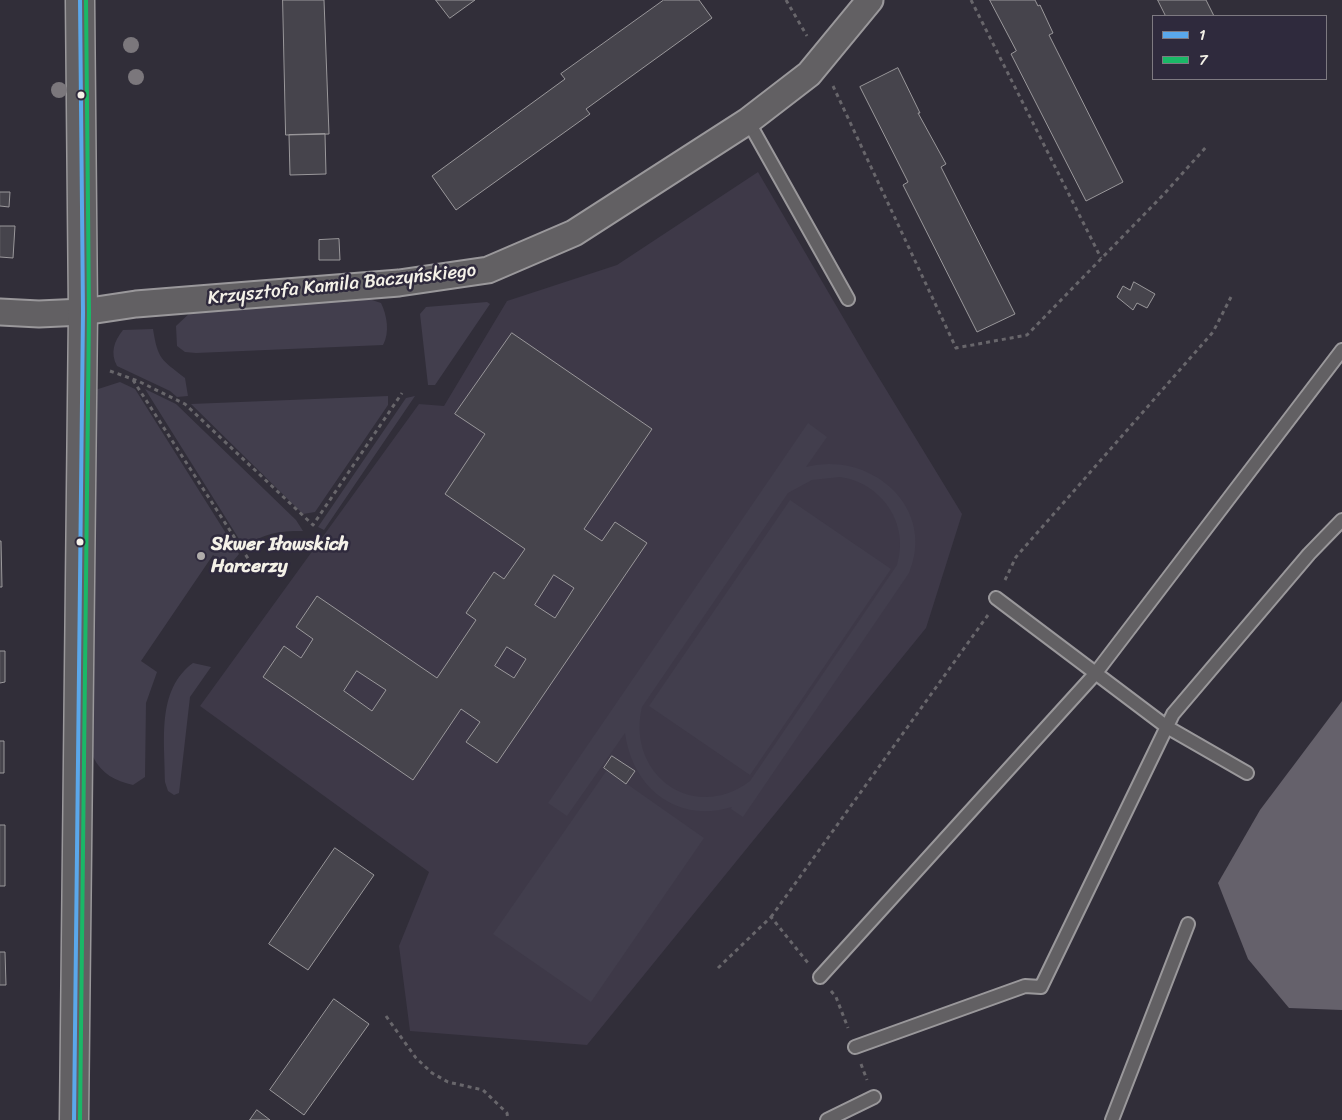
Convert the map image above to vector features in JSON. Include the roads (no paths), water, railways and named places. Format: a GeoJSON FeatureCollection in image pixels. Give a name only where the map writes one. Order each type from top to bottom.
{"type":"FeatureCollection","features":[{"type":"Feature","properties":{"kind":"street"},"geometry":{"type":"LineString","coordinates":[[74,1120],[83,312],[80,0]]}},
{"type":"Feature","properties":{"kind":"street","name":"Krzysztofa Kamila Baczyńskiego"},"geometry":{"type":"LineString","coordinates":[[0,312],[39,314],[83,312],[136,304],[399,283],[488,270],[574,233],[748,121],[809,74],[870,0]]}},
{"type":"Feature","properties":{"kind":"lane"},"geometry":{"type":"LineString","coordinates":[[748,121],[848,299]]}},
{"type":"Feature","properties":{"kind":"lane"},"geometry":{"type":"LineString","coordinates":[[820,977],[1095,674],[1342,350]]}},
{"type":"Feature","properties":{"kind":"lane"},"geometry":{"type":"LineString","coordinates":[[855,1047],[1025,986],[1041,987],[1167,727],[1180,706],[1309,554],[1342,520]]}},
{"type":"Feature","properties":{"kind":"lane"},"geometry":{"type":"LineString","coordinates":[[996,598],[1167,727],[1246,773]]}},
{"type":"Feature","properties":{"kind":"lane"},"geometry":{"type":"LineString","coordinates":[[1112,1120],[1188,924]]}},
{"type":"Feature","properties":{"kind":"lane"},"geometry":{"type":"LineString","coordinates":[[828,1120],[874,1097]]}},
{"type":"Feature","properties":{"kind":"place","name":"Skwer Iławskich Harcerzy"},"geometry":{"type":"Point","coordinates":[201,556]}}]}
